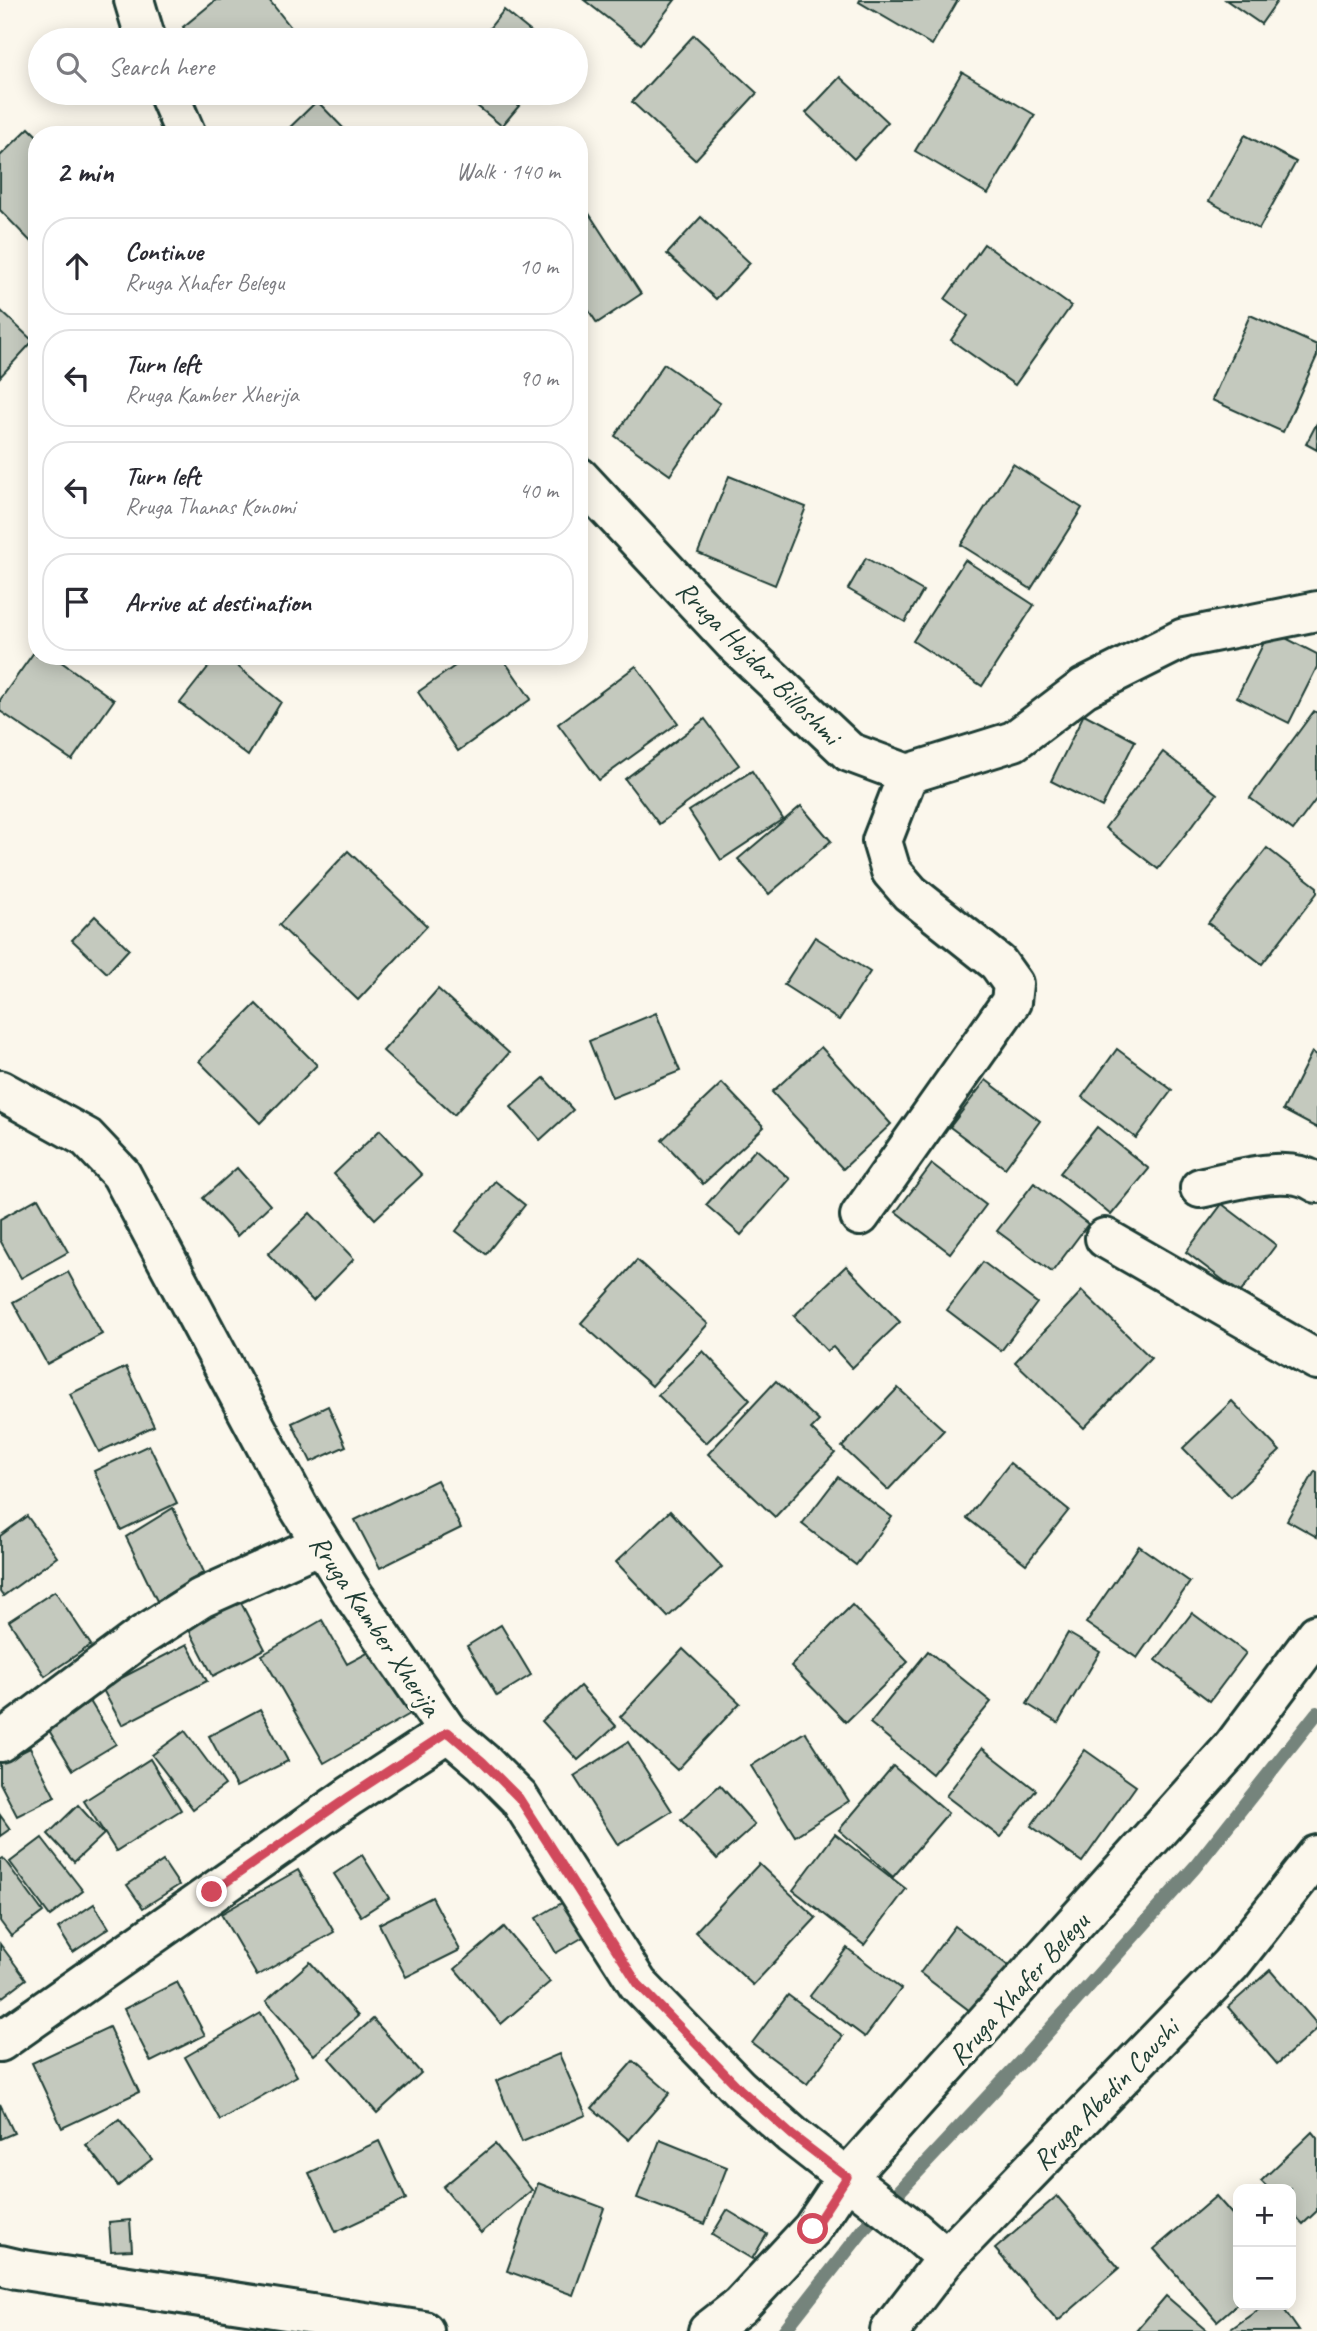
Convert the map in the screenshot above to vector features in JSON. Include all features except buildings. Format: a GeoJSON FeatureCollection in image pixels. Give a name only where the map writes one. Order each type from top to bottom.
{"type":"FeatureCollection","features":[{"type":"Feature","properties":{"kind":"street"},"geometry":{"type":"LineString","coordinates":[[134,0],[142,28]]}},
{"type":"Feature","properties":{"kind":"street"},"geometry":{"type":"LineString","coordinates":[[173,105],[182,126]]}},
{"type":"Feature","properties":{"kind":"street","name":"Rruga Hajdar Billoshmi"},"geometry":{"type":"LineString","coordinates":[[588,487],[733,642],[849,752],[908,774]]}},
{"type":"Feature","properties":{"kind":"street"},"geometry":{"type":"LineString","coordinates":[[860,1216],[1011,1002],[1013,984],[998,963],[910,893],[891,871],[882,841],[908,774],[1014,741],[1084,688],[1184,638],[1317,611]]}},
{"type":"Feature","properties":{"kind":"street","name":"Rruga Kamber Xherija"},"geometry":{"type":"LineString","coordinates":[[0,1090],[87,1138],[121,1174],[320,1544],[448,1732],[519,1798],[638,1984],[739,2088],[792,2135],[946,2258]]}},
{"type":"Feature","properties":{"kind":"street"},"geometry":{"type":"LineString","coordinates":[[1199,1188],[1263,1174],[1307,1176],[1317,1183]]}},
{"type":"Feature","properties":{"kind":"street"},"geometry":{"type":"LineString","coordinates":[[1105,1238],[1317,1360]]}},
{"type":"Feature","properties":{"kind":"street"},"geometry":{"type":"LineString","coordinates":[[0,1742],[142,1636],[201,1598],[320,1544]]}},
{"type":"Feature","properties":{"kind":"street","name":"Rruga Xhafer Belegu"},"geometry":{"type":"LineString","coordinates":[[708,2331],[740,2306],[854,2183],[1232,1748],[1317,1634]]}},
{"type":"Feature","properties":{"kind":"street"},"geometry":{"type":"LineString","coordinates":[[0,2042],[318,1818],[448,1732]]}},
{"type":"Feature","properties":{"kind":"street","name":"Rruga Abedin Caushi"},"geometry":{"type":"LineString","coordinates":[[890,2331],[946,2258],[1231,1964],[1317,1855]]}},
{"type":"Feature","properties":{"kind":"street"},"geometry":{"type":"LineString","coordinates":[[0,2265],[424,2331]]}},
{"type":"Feature","properties":{"kind":"waterway"},"geometry":{"type":"LineString","coordinates":[[784,2331],[864,2229],[1027,2055],[1195,1867],[1317,1713]]}},
{"type":"Feature","properties":{"kind":"route"},"geometry":{"type":"LineString","coordinates":[[212,1892],[448,1732],[519,1798],[638,1984],[739,2088],[792,2135],[847,2177],[813,2229]]}}]}
